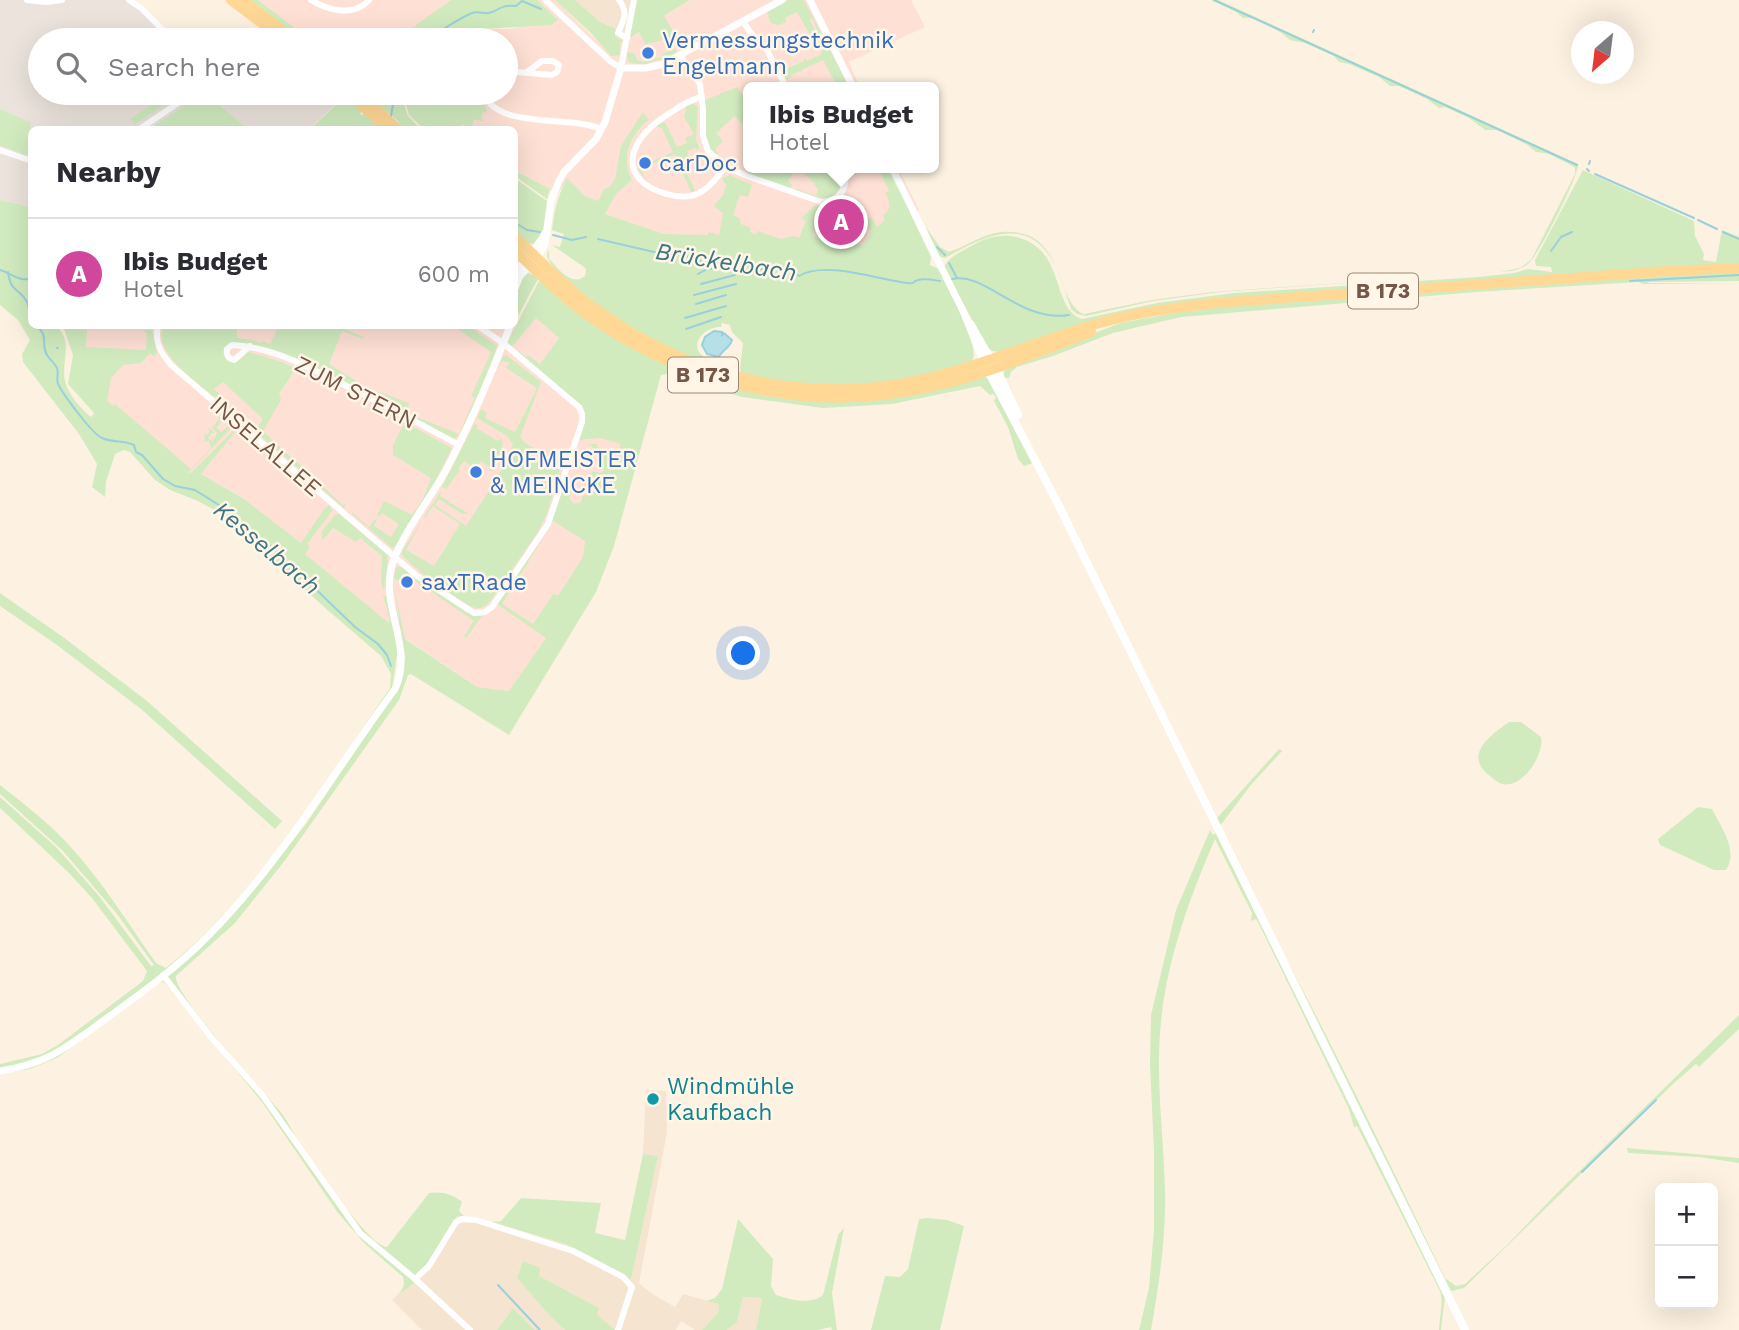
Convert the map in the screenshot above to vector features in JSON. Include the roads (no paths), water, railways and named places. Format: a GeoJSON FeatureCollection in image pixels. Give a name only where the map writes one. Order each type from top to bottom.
{"type":"FeatureCollection","features":[{"type":"Feature","properties":{"kind":"main road"},"geometry":{"type":"LineString","coordinates":[[231,0],[268,28]]}},
{"type":"Feature","properties":{"kind":"main road"},"geometry":{"type":"LineString","coordinates":[[243,0],[279,28]]}},
{"type":"Feature","properties":{"kind":"main road"},"geometry":{"type":"LineString","coordinates":[[364,105],[379,116]]}},
{"type":"Feature","properties":{"kind":"main road"},"geometry":{"type":"LineString","coordinates":[[369,105],[389,126]]}},
{"type":"Feature","properties":{"kind":"main road","name":"B 173"},"geometry":{"type":"LineString","coordinates":[[518,241],[584,312],[630,342],[679,366],[751,388],[798,396],[869,397],[928,388],[989,364],[1162,310],[1226,302],[1739,268]]}},
{"type":"Feature","properties":{"kind":"main road","name":"B 173"},"geometry":{"type":"LineString","coordinates":[[518,252],[531,258]]}},
{"type":"Feature","properties":{"kind":"main road"},"geometry":{"type":"LineString","coordinates":[[989,364],[1465,1330]]}},
{"type":"Feature","properties":{"kind":"street"},"geometry":{"type":"LineString","coordinates":[[27,0],[62,0]]}},
{"type":"Feature","properties":{"kind":"street"},"geometry":{"type":"LineString","coordinates":[[129,0],[161,28]]}},
{"type":"Feature","properties":{"kind":"street"},"geometry":{"type":"LineString","coordinates":[[311,0],[344,11],[355,10],[369,0]]}},
{"type":"Feature","properties":{"kind":"street"},"geometry":{"type":"LineString","coordinates":[[545,0],[610,61],[621,68],[629,69],[653,67],[681,56],[782,0]]}},
{"type":"Feature","properties":{"kind":"street"},"geometry":{"type":"LineString","coordinates":[[620,0],[625,18],[618,33],[627,38]]}},
{"type":"Feature","properties":{"kind":"street"},"geometry":{"type":"LineString","coordinates":[[518,281],[546,229],[551,201],[559,180],[589,148],[601,129],[621,68],[634,0]]}},
{"type":"Feature","properties":{"kind":"street"},"geometry":{"type":"LineString","coordinates":[[810,0],[851,82]]}},
{"type":"Feature","properties":{"kind":"street"},"geometry":{"type":"LineString","coordinates":[[743,21],[766,48],[783,82]]}},
{"type":"Feature","properties":{"kind":"street"},"geometry":{"type":"LineString","coordinates":[[681,56],[700,84],[704,145],[725,166],[756,180],[821,202],[828,202],[844,190],[844,173]]}},
{"type":"Feature","properties":{"kind":"street"},"geometry":{"type":"LineString","coordinates":[[518,72],[527,72]]}},
{"type":"Feature","properties":{"kind":"street"},"geometry":{"type":"LineString","coordinates":[[702,97],[693,99],[648,127],[633,152],[635,173],[643,184],[654,190],[671,195],[692,195],[706,188],[725,166]]}},
{"type":"Feature","properties":{"kind":"street"},"geometry":{"type":"LineString","coordinates":[[144,126],[175,105]]}},
{"type":"Feature","properties":{"kind":"street"},"geometry":{"type":"LineString","coordinates":[[490,105],[506,114],[584,124],[601,129]]}},
{"type":"Feature","properties":{"kind":"street"},"geometry":{"type":"LineString","coordinates":[[0,150],[28,160]]}},
{"type":"Feature","properties":{"kind":"street"},"geometry":{"type":"LineString","coordinates":[[894,173],[989,364]]}},
{"type":"Feature","properties":{"kind":"street"},"geometry":{"type":"LineString","coordinates":[[518,273],[531,258]]}},
{"type":"Feature","properties":{"kind":"street","name":"INSELALLEE"},"geometry":{"type":"LineString","coordinates":[[157,329],[158,345],[171,365],[417,576],[474,612],[485,612],[492,607],[548,524],[582,422],[579,407],[503,343]]}},
{"type":"Feature","properties":{"kind":"street"},"geometry":{"type":"LineString","coordinates":[[482,329],[503,343]]}},
{"type":"Feature","properties":{"kind":"street"},"geometry":{"type":"LineString","coordinates":[[0,1071],[31,1065],[60,1053],[163,975],[210,935],[293,834],[396,689],[400,680],[402,650],[389,591],[391,568],[395,556],[459,445],[509,329]]}},
{"type":"Feature","properties":{"kind":"street","name":"ZUM STERN"},"geometry":{"type":"LineString","coordinates":[[250,346],[282,354],[459,445]]}},
{"type":"Feature","properties":{"kind":"street"},"geometry":{"type":"LineString","coordinates":[[163,975],[211,1037],[263,1096],[360,1233],[470,1330]]}},
{"type":"Feature","properties":{"kind":"street"},"geometry":{"type":"LineString","coordinates":[[415,1279],[429,1266],[456,1222],[462,1219],[476,1220],[573,1251],[627,1281],[632,1287],[618,1330]]}},
{"type":"Feature","properties":{"kind":"water"},"geometry":{"type":"Polygon","coordinates":[[[714,331],[722,332],[722,335],[724,333],[732,340],[719,357],[707,354],[702,345],[705,337],[714,331]]]}},
{"type":"Feature","properties":{"kind":"waterway"},"geometry":{"type":"LineString","coordinates":[[1214,0],[1577,165]]}},
{"type":"Feature","properties":{"kind":"waterway"},"geometry":{"type":"LineString","coordinates":[[445,28],[472,13],[489,13],[503,7],[516,6],[522,1],[541,9]]}},
{"type":"Feature","properties":{"kind":"waterway"},"geometry":{"type":"LineString","coordinates":[[391,116],[393,105]]}},
{"type":"Feature","properties":{"kind":"waterway"},"geometry":{"type":"LineString","coordinates":[[1595,174],[1694,218]]}},
{"type":"Feature","properties":{"kind":"waterway"},"geometry":{"type":"LineString","coordinates":[[1698,220],[1717,229]]}},
{"type":"Feature","properties":{"kind":"waterway","name":"Brückelbach"},"geometry":{"type":"LineString","coordinates":[[518,224],[527,230],[540,232]]}},
{"type":"Feature","properties":{"kind":"waterway"},"geometry":{"type":"LineString","coordinates":[[1551,251],[1561,237],[1572,232]]}},
{"type":"Feature","properties":{"kind":"waterway"},"geometry":{"type":"LineString","coordinates":[[1723,232],[1739,239]]}},
{"type":"Feature","properties":{"kind":"waterway","name":"Brückelbach"},"geometry":{"type":"LineString","coordinates":[[553,235],[572,240],[586,237]]}},
{"type":"Feature","properties":{"kind":"waterway","name":"Brückelbach"},"geometry":{"type":"LineString","coordinates":[[598,239],[654,252],[681,254],[702,262],[742,262],[758,269],[789,269],[799,276],[810,272],[837,270],[908,283],[924,279],[940,281]]}},
{"type":"Feature","properties":{"kind":"waterway"},"geometry":{"type":"LineString","coordinates":[[937,247],[945,255]]}},
{"type":"Feature","properties":{"kind":"waterway"},"geometry":{"type":"LineString","coordinates":[[949,263],[957,278]]}},
{"type":"Feature","properties":{"kind":"waterway"},"geometry":{"type":"LineString","coordinates":[[698,274],[707,269],[732,268]]}},
{"type":"Feature","properties":{"kind":"waterway","name":"Brückelbach"},"geometry":{"type":"LineString","coordinates":[[0,270],[28,279]]}},
{"type":"Feature","properties":{"kind":"waterway","name":"Kesselbach"},"geometry":{"type":"LineString","coordinates":[[8,272],[11,284],[28,306]]}},
{"type":"Feature","properties":{"kind":"waterway"},"geometry":{"type":"LineString","coordinates":[[701,284],[735,275]]}},
{"type":"Feature","properties":{"kind":"waterway"},"geometry":{"type":"LineString","coordinates":[[1630,281],[1739,275]]}},
{"type":"Feature","properties":{"kind":"waterway","name":"Brückelbach"},"geometry":{"type":"LineString","coordinates":[[952,279],[977,282],[1035,312],[1069,315]]}},
{"type":"Feature","properties":{"kind":"waterway"},"geometry":{"type":"LineString","coordinates":[[694,295],[736,284]]}},
{"type":"Feature","properties":{"kind":"waterway"},"geometry":{"type":"LineString","coordinates":[[696,304],[726,295]]}},
{"type":"Feature","properties":{"kind":"waterway"},"geometry":{"type":"LineString","coordinates":[[685,318],[726,306]]}},
{"type":"Feature","properties":{"kind":"waterway"},"geometry":{"type":"LineString","coordinates":[[686,329],[721,317]]}},
{"type":"Feature","properties":{"kind":"waterway","name":"Kesselbach"},"geometry":{"type":"LineString","coordinates":[[39,329],[43,334],[47,355],[57,368],[58,384],[97,435],[106,440],[134,445],[136,452],[142,455],[163,479],[175,486],[195,490],[230,512],[246,529],[273,548],[355,627],[378,644],[387,655],[391,666]]}},
{"type":"Feature","properties":{"kind":"waterway"},"geometry":{"type":"LineString","coordinates":[[1582,1172],[1656,1100]]}},
{"type":"Feature","properties":{"kind":"waterway"},"geometry":{"type":"LineString","coordinates":[[498,1285],[540,1330]]}},
{"type":"Feature","properties":{"kind":"place","name":"Vermessungstechnik Engelmann"},"geometry":{"type":"Point","coordinates":[648,53]}},
{"type":"Feature","properties":{"kind":"place","name":"carDoc"},"geometry":{"type":"Point","coordinates":[645,163]}},
{"type":"Feature","properties":{"kind":"place","name":"Ibis Budget"},"geometry":{"type":"Point","coordinates":[841,222]}},
{"type":"Feature","properties":{"kind":"place","name":"HOFMEISTER & MEINCKE"},"geometry":{"type":"Point","coordinates":[476,472]}},
{"type":"Feature","properties":{"kind":"place","name":"saxTRade"},"geometry":{"type":"Point","coordinates":[407,582]}},
{"type":"Feature","properties":{"kind":"place","name":"Windmühle Kaufbach"},"geometry":{"type":"Point","coordinates":[653,1099]}}]}
